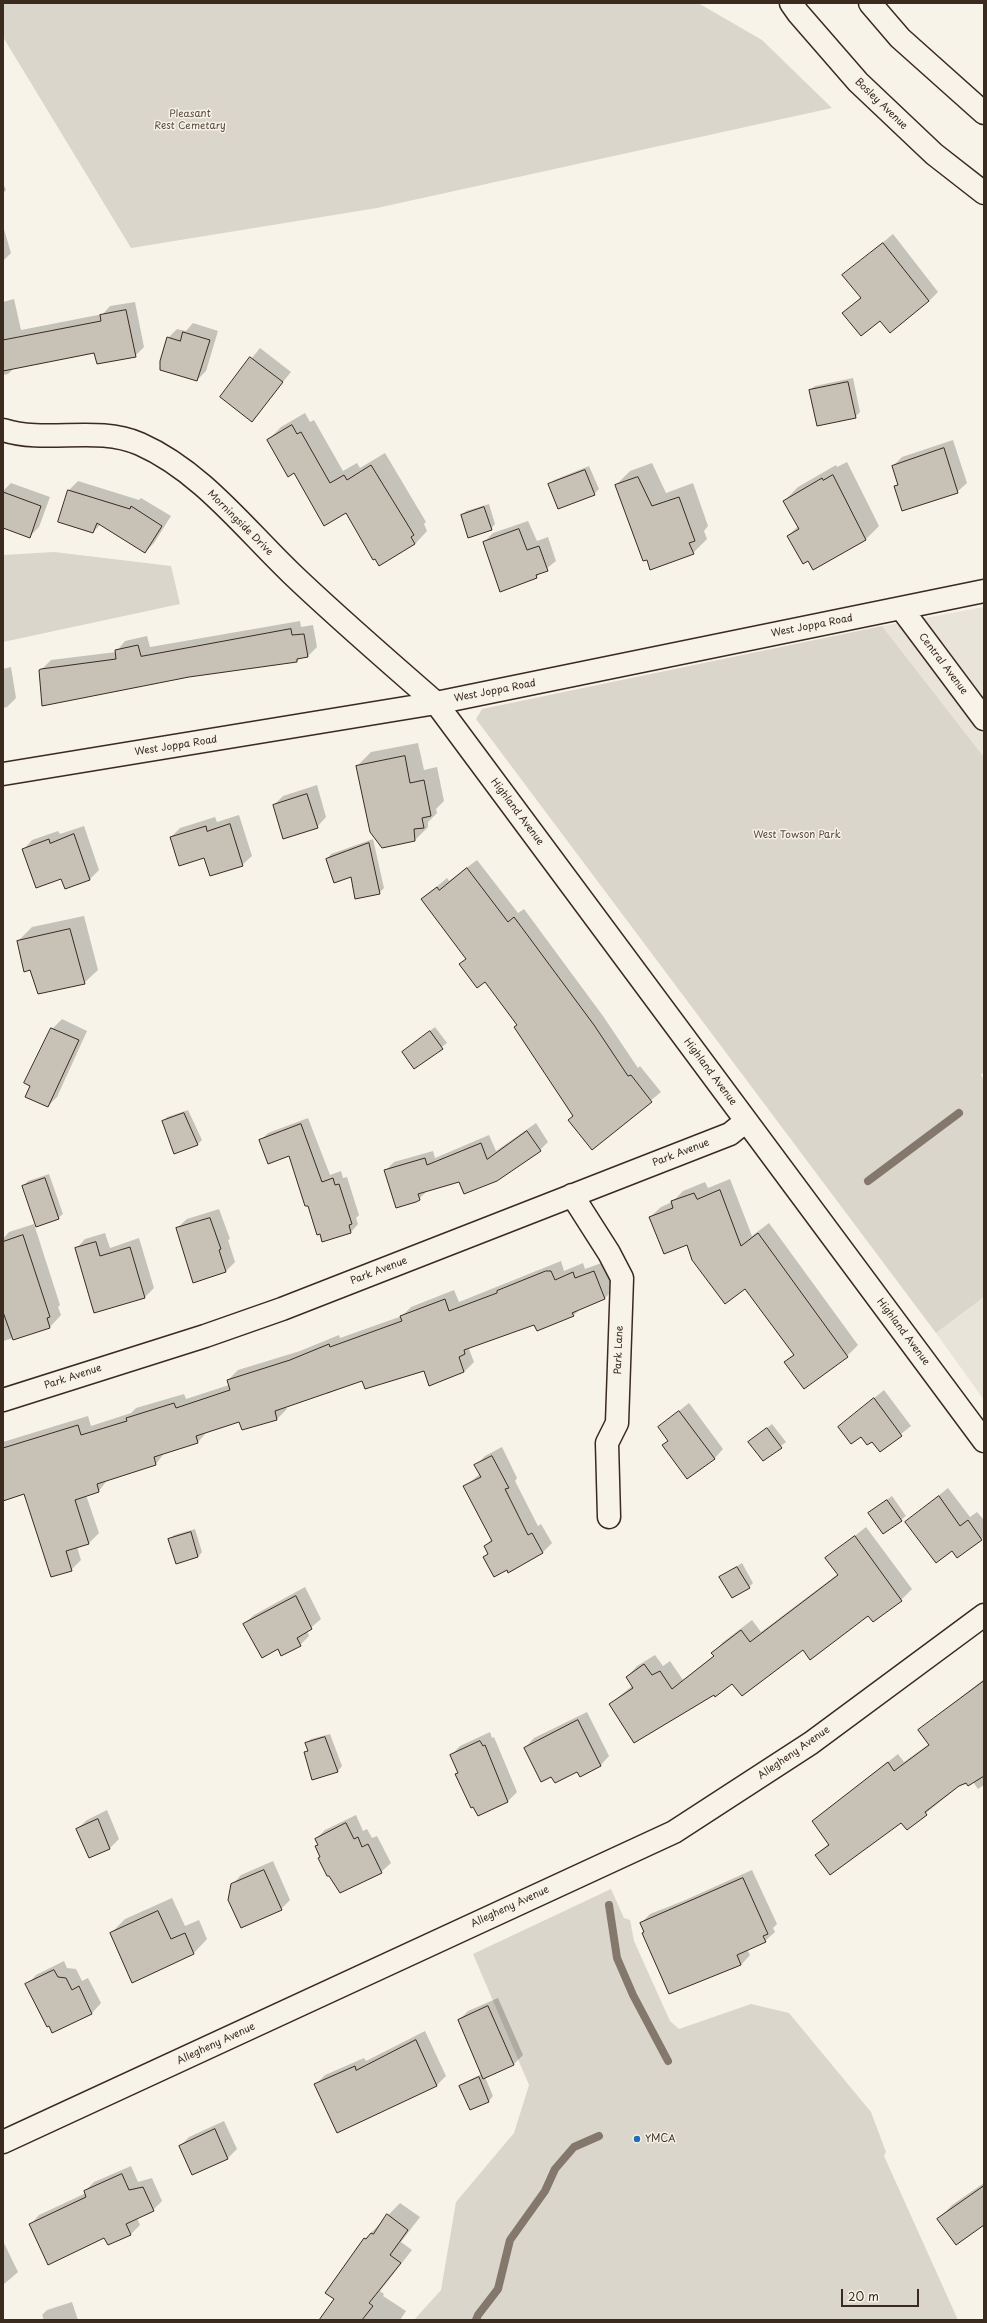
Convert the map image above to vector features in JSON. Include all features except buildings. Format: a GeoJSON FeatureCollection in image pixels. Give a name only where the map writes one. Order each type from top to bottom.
{"type":"FeatureCollection","features":[{"type":"Feature","properties":{"kind":"street","name":"Bosley Avenue"},"geometry":{"type":"LineString","coordinates":[[791,3],[858,82],[934,154],[984,193]]}},
{"type":"Feature","properties":{"kind":"street"},"geometry":{"type":"LineString","coordinates":[[870,3],[900,38],[984,113]]}},
{"type":"Feature","properties":{"kind":"street","name":"Morningside Drive"},"geometry":{"type":"LineString","coordinates":[[3,430],[41,435],[108,435],[140,444],[169,460],[217,499],[330,611],[436,703]]}},
{"type":"Feature","properties":{"kind":"street","name":"West Joppa Road"},"geometry":{"type":"LineString","coordinates":[[3,774],[436,703],[984,591]]}},
{"type":"Feature","properties":{"kind":"street","name":"Central Avenue"},"geometry":{"type":"LineString","coordinates":[[901,608],[984,719]]}},
{"type":"Feature","properties":{"kind":"street","name":"Highland Avenue"},"geometry":{"type":"LineString","coordinates":[[436,703],[984,1441]]}},
{"type":"Feature","properties":{"kind":"street","name":"Park Avenue"},"geometry":{"type":"LineString","coordinates":[[3,1400],[206,1336],[282,1309],[730,1134],[746,1121]]}},
{"type":"Feature","properties":{"kind":"street","name":"Park Lane"},"geometry":{"type":"LineString","coordinates":[[572,1195],[609,1252],[622,1278],[617,1423],[607,1443],[609,1516]]}},
{"type":"Feature","properties":{"kind":"street","name":"Allegheny Avenue"},"geometry":{"type":"LineString","coordinates":[[3,2142],[674,1832],[811,1743],[984,1615]]}},
{"type":"Feature","properties":{"kind":"shaded area"},"geometry":{"type":"Polygon","coordinates":[[[984,607],[984,757],[882,626],[984,607]]]}},
{"type":"Feature","properties":{"kind":"shaded area"},"geometry":{"type":"Polygon","coordinates":[[[984,1297],[984,1400],[936,1333],[984,1297]]]}},
{"type":"Feature","properties":{"kind":"green space","name":"Pleasant Rest Cemetary"},"geometry":{"type":"Polygon","coordinates":[[[3,3],[698,3],[762,40],[832,108],[377,208],[131,248],[3,37],[3,3]]]}},
{"type":"Feature","properties":{"kind":"green space"},"geometry":{"type":"Polygon","coordinates":[[[54,552],[171,566],[180,604],[3,642],[3,555],[54,552]]]}},
{"type":"Feature","properties":{"kind":"green space","name":"West Towson Park"},"geometry":{"type":"Polygon","coordinates":[[[882,626],[984,757],[984,1072],[981,1075],[984,1079],[984,1297],[936,1333],[476,719],[482,709],[882,626]]]}},
{"type":"Feature","properties":{"kind":"green space","name":"YMCA"},"geometry":{"type":"Polygon","coordinates":[[[611,1889],[624,1918],[630,1920],[634,1941],[670,2021],[679,2029],[751,2004],[789,2013],[871,2112],[886,2152],[884,2156],[958,2320],[414,2320],[441,2290],[456,2202],[514,2133],[529,2085],[473,1954],[611,1889]]]}},
{"type":"Feature","properties":{"kind":"waterway"},"geometry":{"type":"LineString","coordinates":[[868,1181],[959,1113]]}},
{"type":"Feature","properties":{"kind":"waterway"},"geometry":{"type":"LineString","coordinates":[[609,1905],[617,1958],[633,1995],[668,2061]]}},
{"type":"Feature","properties":{"kind":"waterway"},"geometry":{"type":"LineString","coordinates":[[476,2320],[478,2315],[498,2289],[510,2240],[545,2191],[555,2169],[574,2147],[599,2136]]}},
{"type":"Feature","properties":{"kind":"place","name":"YMCA"},"geometry":{"type":"Point","coordinates":[637,2139]}}]}
